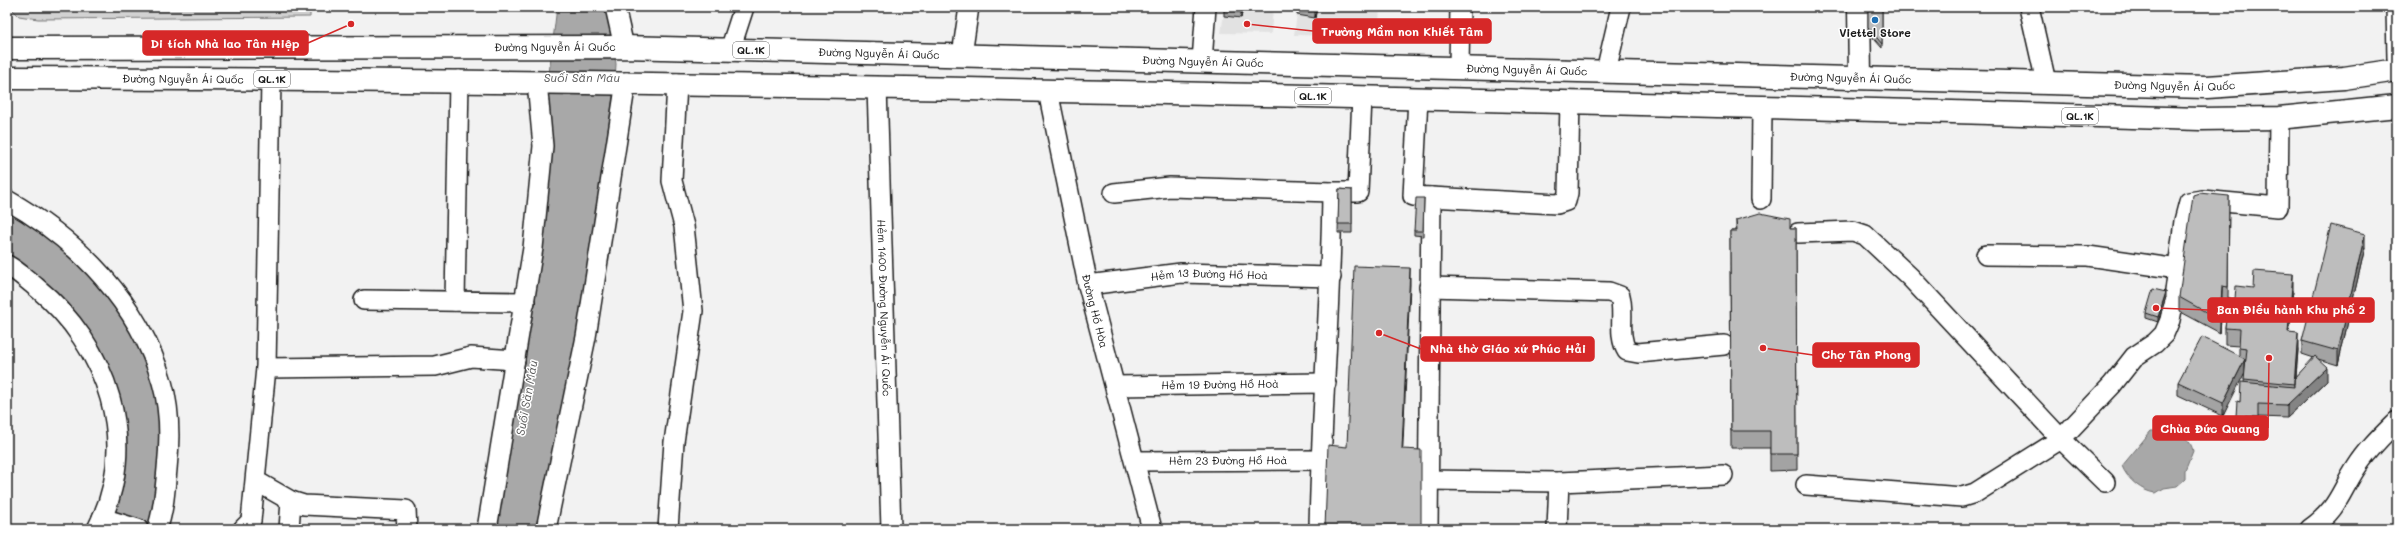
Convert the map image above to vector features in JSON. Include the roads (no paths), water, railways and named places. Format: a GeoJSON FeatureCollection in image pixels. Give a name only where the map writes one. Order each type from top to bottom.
{"type":"FeatureCollection","features":[{"type":"Feature","properties":{"kind":"main road"},"geometry":{"type":"LineString","coordinates":[[1859,7],[1859,110]]}},
{"type":"Feature","properties":{"kind":"main road","name":"Đường Nguyễn Ái Quốc"},"geometry":{"type":"LineString","coordinates":[[7,48],[624,47],[1763,74],[2207,87],[2344,78],[2397,70]]}},
{"type":"Feature","properties":{"kind":"main road"},"geometry":{"type":"LineString","coordinates":[[877,87],[878,53]]}},
{"type":"Feature","properties":{"kind":"main road"},"geometry":{"type":"LineString","coordinates":[[1762,107],[1763,74]]}},
{"type":"Feature","properties":{"kind":"main road","name":"Đường Nguyễn Ái Quốc"},"geometry":{"type":"LineString","coordinates":[[7,78],[626,82],[1570,101],[2200,119],[2279,118],[2397,106]]}},
{"type":"Feature","properties":{"kind":"street"},"geometry":{"type":"LineString","coordinates":[[615,7],[624,47]]}},
{"type":"Feature","properties":{"kind":"street"},"geometry":{"type":"LineString","coordinates":[[730,50],[744,7]]}},
{"type":"Feature","properties":{"kind":"street"},"geometry":{"type":"LineString","coordinates":[[962,55],[969,7]]}},
{"type":"Feature","properties":{"kind":"street"},"geometry":{"type":"LineString","coordinates":[[1202,61],[1206,7]]}},
{"type":"Feature","properties":{"kind":"street"},"geometry":{"type":"LineString","coordinates":[[1459,67],[1460,7]]}},
{"type":"Feature","properties":{"kind":"street"},"geometry":{"type":"LineString","coordinates":[[1606,71],[1621,7]]}},
{"type":"Feature","properties":{"kind":"street"},"geometry":{"type":"LineString","coordinates":[[2029,7],[2046,82]]}},
{"type":"Feature","properties":{"kind":"street"},"geometry":{"type":"LineString","coordinates":[[2396,7],[2397,58]]}},
{"type":"Feature","properties":{"kind":"street"},"geometry":{"type":"LineString","coordinates":[[243,529],[251,521],[266,368],[271,79]]}},
{"type":"Feature","properties":{"kind":"street"},"geometry":{"type":"LineString","coordinates":[[455,301],[459,80]]}},
{"type":"Feature","properties":{"kind":"street"},"geometry":{"type":"LineString","coordinates":[[487,529],[525,302],[543,146],[537,82]]}},
{"type":"Feature","properties":{"kind":"street"},"geometry":{"type":"LineString","coordinates":[[546,529],[586,337],[626,82]]}},
{"type":"Feature","properties":{"kind":"street"},"geometry":{"type":"LineString","coordinates":[[668,529],[674,442],[693,311],[684,226],[672,181],[677,83]]}},
{"type":"Feature","properties":{"kind":"street","name":"Hẻm 1400 Đường Nguyễn Ái Quốc"},"geometry":{"type":"LineString","coordinates":[[877,87],[892,529]]}},
{"type":"Feature","properties":{"kind":"street","name":"Đường Hồ Hòa"},"geometry":{"type":"LineString","coordinates":[[1048,91],[1088,285],[1136,461],[1152,529]]}},
{"type":"Feature","properties":{"kind":"street"},"geometry":{"type":"LineString","coordinates":[[1114,192],[1170,187],[1358,192],[1362,97]]}},
{"type":"Feature","properties":{"kind":"street"},"geometry":{"type":"LineString","coordinates":[[1418,98],[1413,196],[1558,204],[1566,202],[1568,193],[1570,101]]}},
{"type":"Feature","properties":{"kind":"street"},"geometry":{"type":"LineString","coordinates":[[1761,199],[1762,107]]}},
{"type":"Feature","properties":{"kind":"street"},"geometry":{"type":"LineString","coordinates":[[1806,485],[1962,497],[1975,493],[2060,439],[2112,385],[2134,357],[2155,343],[2164,334],[2170,320],[2184,221],[2189,202],[2202,200],[2278,207],[2279,118]]}},
{"type":"Feature","properties":{"kind":"street"},"geometry":{"type":"LineString","coordinates":[[1318,529],[1320,460],[1326,384],[1331,277],[1332,192]]}},
{"type":"Feature","properties":{"kind":"street"},"geometry":{"type":"LineString","coordinates":[[1428,529],[1431,197]]}},
{"type":"Feature","properties":{"kind":"street"},"geometry":{"type":"LineString","coordinates":[[7,200],[37,217],[91,262],[131,315],[152,357],[162,383],[168,419],[168,457],[165,489],[157,529]]}},
{"type":"Feature","properties":{"kind":"street"},"geometry":{"type":"LineString","coordinates":[[1798,234],[1853,231],[1865,235],[1931,298],[2060,439],[2105,482]]}},
{"type":"Feature","properties":{"kind":"street"},"geometry":{"type":"LineString","coordinates":[[1986,255],[2088,256],[2178,269]]}},
{"type":"Feature","properties":{"kind":"street"},"geometry":{"type":"LineString","coordinates":[[7,265],[65,313],[82,335],[95,359],[108,390],[115,424],[116,455],[112,485],[100,523],[138,529]]}},
{"type":"Feature","properties":{"kind":"street","name":"Hẻm 13 Đường Hồ Hoà"},"geometry":{"type":"LineString","coordinates":[[1088,285],[1181,273],[1331,277]]}},
{"type":"Feature","properties":{"kind":"street"},"geometry":{"type":"LineString","coordinates":[[1429,288],[1609,292],[1620,296],[1623,305],[1622,342],[1627,351],[1638,353],[1724,345]]}},
{"type":"Feature","properties":{"kind":"street"},"geometry":{"type":"LineString","coordinates":[[364,300],[525,302]]}},
{"type":"Feature","properties":{"kind":"street"},"geometry":{"type":"LineString","coordinates":[[266,368],[435,366],[471,357],[515,360]]}},
{"type":"Feature","properties":{"kind":"street","name":"Hẻm 19 Đường Hồ Hoà"},"geometry":{"type":"LineString","coordinates":[[1115,386],[1326,384]]}},
{"type":"Feature","properties":{"kind":"street"},"geometry":{"type":"LineString","coordinates":[[2320,526],[2338,503],[2356,467],[2397,420]]}},
{"type":"Feature","properties":{"kind":"street","name":"Hẻm 23 Đường Hồ Hoà"},"geometry":{"type":"LineString","coordinates":[[1136,461],[1320,460]]}},
{"type":"Feature","properties":{"kind":"street"},"geometry":{"type":"LineString","coordinates":[[1428,480],[1559,482],[1723,475]]}},
{"type":"Feature","properties":{"kind":"street"},"geometry":{"type":"LineString","coordinates":[[256,481],[291,501],[304,505],[406,510],[407,529]]}},
{"type":"Feature","properties":{"kind":"street"},"geometry":{"type":"LineString","coordinates":[[1557,529],[1559,482]]}},
{"type":"Feature","properties":{"kind":"street"},"geometry":{"type":"LineString","coordinates":[[289,529],[291,501]]}},
{"type":"Feature","properties":{"kind":"water","name":"Suối Săn Máu"},"geometry":{"type":"Polygon","coordinates":[[[557,7],[608,7],[616,64],[615,81],[583,309],[539,529],[494,529],[557,7]]]}},
{"type":"Feature","properties":{"kind":"water"},"geometry":{"type":"Polygon","coordinates":[[[7,208],[66,250],[89,269],[131,330],[145,357],[154,383],[159,410],[161,438],[160,467],[150,529],[103,529],[115,389],[7,257],[7,208]]]}},
{"type":"Feature","properties":{"kind":"water"},"geometry":{"type":"Polygon","coordinates":[[[2151,431],[2164,431],[2182,436],[2191,444],[2193,451],[2185,471],[2185,479],[2177,486],[2164,488],[2156,493],[2145,490],[2136,484],[2127,476],[2122,466],[2151,431]]]}},
{"type":"Feature","properties":{"kind":"place","name":"Viettel Store"},"geometry":{"type":"Point","coordinates":[1875,20]}},
{"type":"Feature","properties":{"kind":"place","name":"Di tích Nhà lao Tân Hiệp"},"geometry":{"type":"Point","coordinates":[351,24]}},
{"type":"Feature","properties":{"kind":"place","name":"Trường Mầm non Khiết Tâm"},"geometry":{"type":"Point","coordinates":[1247,24]}},
{"type":"Feature","properties":{"kind":"place","name":"Ban Điều hành Khu phố 2"},"geometry":{"type":"Point","coordinates":[2156,308]}},
{"type":"Feature","properties":{"kind":"place","name":"Nhà thờ Giáo xứ Phúc Hải"},"geometry":{"type":"Point","coordinates":[1379,333]}},
{"type":"Feature","properties":{"kind":"place","name":"Chợ Tân Phong"},"geometry":{"type":"Point","coordinates":[1763,348]}},
{"type":"Feature","properties":{"kind":"place","name":"Chùa Đức Quang"},"geometry":{"type":"Point","coordinates":[2269,358]}}]}
